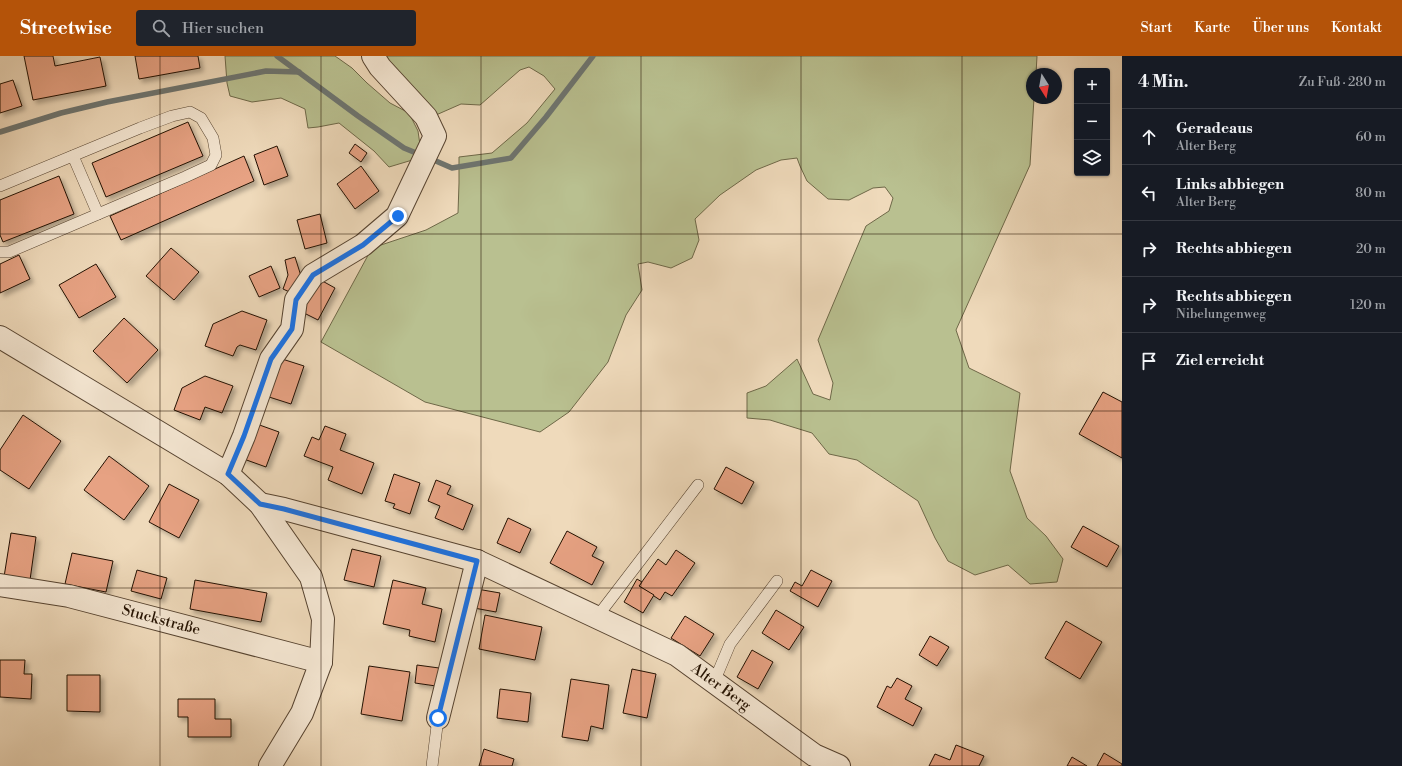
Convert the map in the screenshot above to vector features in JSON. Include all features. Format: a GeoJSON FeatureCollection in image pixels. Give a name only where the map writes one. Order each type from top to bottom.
{"type":"FeatureCollection","features":[{"type":"Feature","properties":{"kind":"street"},"geometry":{"type":"LineString","coordinates":[[228,474],[244,436],[271,359],[292,329],[296,300],[313,275],[363,245],[398,216],[435,136],[426,117],[380,66],[373,56]]}},
{"type":"Feature","properties":{"kind":"street"},"geometry":{"type":"LineString","coordinates":[[0,337],[228,474],[260,504],[311,578],[323,619],[322,662],[302,713],[270,766]]}},
{"type":"Feature","properties":{"kind":"street","name":"Alter Berg"},"geometry":{"type":"LineString","coordinates":[[260,504],[284,509],[477,561],[677,655],[714,682],[812,760],[839,766]]}},
{"type":"Feature","properties":{"kind":"street"},"geometry":{"type":"LineString","coordinates":[[438,718],[477,561]]}},
{"type":"Feature","properties":{"kind":"street","name":"Stuckstraße"},"geometry":{"type":"LineString","coordinates":[[0,585],[69,596],[322,662]]}},
{"type":"Feature","properties":{"kind":"lane"},"geometry":{"type":"LineString","coordinates":[[0,186],[140,128],[172,116],[190,112],[201,118],[212,138],[216,154],[211,165],[186,177],[9,252],[0,252]]}},
{"type":"Feature","properties":{"kind":"lane"},"geometry":{"type":"LineString","coordinates":[[73,156],[98,214]]}},
{"type":"Feature","properties":{"kind":"lane"},"geometry":{"type":"LineString","coordinates":[[597,617],[698,485]]}},
{"type":"Feature","properties":{"kind":"lane"},"geometry":{"type":"LineString","coordinates":[[714,682],[730,644],[777,581]]}},
{"type":"Feature","properties":{"kind":"lane"},"geometry":{"type":"LineString","coordinates":[[432,766],[438,718]]}},
{"type":"Feature","properties":{"kind":"green space"},"geometry":{"type":"Polygon","coordinates":[[[225,56],[335,56],[352,68],[390,103],[409,113],[418,131],[420,145],[419,158],[389,167],[374,151],[339,123],[308,128],[305,109],[281,98],[252,102],[230,96],[227,83],[225,56]]]}},
{"type":"Feature","properties":{"kind":"green space"},"geometry":{"type":"Polygon","coordinates":[[[384,56],[1037,56],[1036,68],[1026,68],[1026,104],[1034,104],[1030,165],[956,330],[969,368],[1020,393],[1010,471],[1027,518],[1046,536],[1063,559],[1057,582],[1030,584],[1008,565],[975,575],[948,561],[935,538],[918,501],[857,460],[829,454],[812,433],[770,420],[747,418],[747,393],[766,386],[797,359],[813,394],[830,400],[833,383],[818,340],[866,226],[889,211],[893,198],[885,187],[873,188],[849,200],[828,199],[807,181],[797,158],[781,160],[756,170],[720,195],[695,219],[699,240],[692,258],[671,268],[648,262],[638,264],[642,290],[626,315],[608,362],[569,412],[540,432],[425,402],[321,342],[372,248],[426,230],[458,213],[459,157],[492,153],[527,123],[555,89],[544,76],[529,67],[520,70],[480,105],[461,104],[436,115],[384,56]]]}},
{"type":"Feature","properties":{"kind":"building"},"geometry":{"type":"Polygon","coordinates":[[[24,56],[53,56],[55,66],[100,57],[106,86],[33,100],[24,56]]]}},
{"type":"Feature","properties":{"kind":"building"},"geometry":{"type":"Polygon","coordinates":[[[135,56],[198,56],[200,68],[139,79],[135,56]]]}},
{"type":"Feature","properties":{"kind":"building"},"geometry":{"type":"Polygon","coordinates":[[[13,80],[22,106],[0,113],[0,84],[13,80]]]}},
{"type":"Feature","properties":{"kind":"building"},"geometry":{"type":"Polygon","coordinates":[[[188,122],[203,156],[106,197],[92,163],[188,122]]]}},
{"type":"Feature","properties":{"kind":"building"},"geometry":{"type":"Polygon","coordinates":[[[355,144],[367,153],[361,162],[349,153],[355,144]]]}},
{"type":"Feature","properties":{"kind":"building"},"geometry":{"type":"Polygon","coordinates":[[[277,146],[288,176],[264,185],[254,155],[277,146]]]}},
{"type":"Feature","properties":{"kind":"building"},"geometry":{"type":"Polygon","coordinates":[[[244,156],[254,181],[121,240],[110,216],[244,156]]]}},
{"type":"Feature","properties":{"kind":"building"},"geometry":{"type":"Polygon","coordinates":[[[361,166],[379,191],[355,209],[337,184],[361,166]]]}},
{"type":"Feature","properties":{"kind":"building"},"geometry":{"type":"Polygon","coordinates":[[[59,176],[74,214],[3,242],[0,235],[0,200],[59,176]]]}},
{"type":"Feature","properties":{"kind":"building"},"geometry":{"type":"Polygon","coordinates":[[[320,214],[327,243],[305,249],[297,220],[320,214]]]}},
{"type":"Feature","properties":{"kind":"building"},"geometry":{"type":"Polygon","coordinates":[[[171,248],[199,272],[174,300],[146,276],[171,248]]]}},
{"type":"Feature","properties":{"kind":"building"},"geometry":{"type":"Polygon","coordinates":[[[19,255],[30,279],[0,293],[0,264],[19,255]]]}},
{"type":"Feature","properties":{"kind":"building"},"geometry":{"type":"Polygon","coordinates":[[[295,257],[301,276],[294,294],[283,289],[288,275],[285,260],[295,257]]]}},
{"type":"Feature","properties":{"kind":"building"},"geometry":{"type":"Polygon","coordinates":[[[96,264],[116,297],[79,318],[59,285],[96,264]]]}},
{"type":"Feature","properties":{"kind":"building"},"geometry":{"type":"Polygon","coordinates":[[[271,266],[280,288],[259,297],[249,276],[271,266]]]}},
{"type":"Feature","properties":{"kind":"building"},"geometry":{"type":"Polygon","coordinates":[[[317,278],[335,288],[318,320],[300,311],[317,278]]]}},
{"type":"Feature","properties":{"kind":"building"},"geometry":{"type":"Polygon","coordinates":[[[242,311],[267,320],[256,350],[240,345],[237,347],[233,356],[205,346],[213,324],[242,311]]]}},
{"type":"Feature","properties":{"kind":"building"},"geometry":{"type":"Polygon","coordinates":[[[124,318],[158,350],[127,383],[93,351],[124,318]]]}},
{"type":"Feature","properties":{"kind":"building"},"geometry":{"type":"Polygon","coordinates":[[[279,358],[304,366],[291,404],[266,396],[279,358]]]}},
{"type":"Feature","properties":{"kind":"building"},"geometry":{"type":"Polygon","coordinates":[[[205,376],[233,386],[222,413],[205,407],[200,420],[174,410],[182,388],[205,376]]]}},
{"type":"Feature","properties":{"kind":"building"},"geometry":{"type":"Polygon","coordinates":[[[1103,392],[1122,402],[1122,458],[1079,434],[1103,392]]]}},
{"type":"Feature","properties":{"kind":"building"},"geometry":{"type":"Polygon","coordinates":[[[23,415],[61,441],[29,489],[0,470],[0,450],[23,415]]]}},
{"type":"Feature","properties":{"kind":"building"},"geometry":{"type":"Polygon","coordinates":[[[254,423],[279,432],[266,467],[241,458],[254,423]]]}},
{"type":"Feature","properties":{"kind":"building"},"geometry":{"type":"Polygon","coordinates":[[[325,426],[346,434],[340,450],[374,463],[362,494],[328,480],[333,467],[304,456],[312,437],[319,440],[325,426]]]}},
{"type":"Feature","properties":{"kind":"building"},"geometry":{"type":"Polygon","coordinates":[[[109,456],[149,486],[124,520],[84,490],[109,456]]]}},
{"type":"Feature","properties":{"kind":"building"},"geometry":{"type":"Polygon","coordinates":[[[726,467],[754,482],[742,504],[714,489],[726,467]]]}},
{"type":"Feature","properties":{"kind":"building"},"geometry":{"type":"Polygon","coordinates":[[[394,474],[420,483],[410,514],[393,508],[395,504],[385,501],[394,474]]]}},
{"type":"Feature","properties":{"kind":"building"},"geometry":{"type":"Polygon","coordinates":[[[436,480],[451,486],[447,494],[473,505],[463,530],[435,518],[440,506],[428,501],[436,480]]]}},
{"type":"Feature","properties":{"kind":"building"},"geometry":{"type":"Polygon","coordinates":[[[169,484],[199,500],[179,538],[149,522],[169,484]]]}},
{"type":"Feature","properties":{"kind":"building"},"geometry":{"type":"Polygon","coordinates":[[[508,518],[531,529],[520,553],[497,543],[508,518]]]}},
{"type":"Feature","properties":{"kind":"building"},"geometry":{"type":"Polygon","coordinates":[[[1083,526],[1119,546],[1107,567],[1071,547],[1083,526]]]}},
{"type":"Feature","properties":{"kind":"building"},"geometry":{"type":"Polygon","coordinates":[[[567,531],[597,547],[592,556],[604,562],[592,585],[550,563],[567,531]]]}},
{"type":"Feature","properties":{"kind":"building"},"geometry":{"type":"Polygon","coordinates":[[[11,533],[36,537],[30,580],[4,577],[11,533]]]}},
{"type":"Feature","properties":{"kind":"building"},"geometry":{"type":"Polygon","coordinates":[[[352,549],[381,556],[374,587],[344,580],[352,549]]]}},
{"type":"Feature","properties":{"kind":"building"},"geometry":{"type":"Polygon","coordinates":[[[676,550],[695,563],[672,596],[665,592],[660,600],[639,586],[658,559],[666,565],[676,550]]]}},
{"type":"Feature","properties":{"kind":"building"},"geometry":{"type":"Polygon","coordinates":[[[72,553],[113,561],[106,592],[65,584],[72,553]]]}},
{"type":"Feature","properties":{"kind":"building"},"geometry":{"type":"Polygon","coordinates":[[[137,570],[167,578],[161,599],[131,591],[137,570]]]}},
{"type":"Feature","properties":{"kind":"building"},"geometry":{"type":"Polygon","coordinates":[[[811,570],[832,581],[818,607],[790,591],[795,582],[802,586],[811,570]]]}},
{"type":"Feature","properties":{"kind":"building"},"geometry":{"type":"Polygon","coordinates":[[[637,579],[642,582],[639,586],[654,595],[643,613],[624,602],[637,579]]]}},
{"type":"Feature","properties":{"kind":"building"},"geometry":{"type":"Polygon","coordinates":[[[195,580],[267,593],[261,622],[190,609],[195,580]]]}},
{"type":"Feature","properties":{"kind":"building"},"geometry":{"type":"Polygon","coordinates":[[[393,580],[426,588],[422,604],[442,609],[435,642],[409,636],[410,630],[383,624],[393,580]]]}},
{"type":"Feature","properties":{"kind":"building"},"geometry":{"type":"Polygon","coordinates":[[[477,589],[500,593],[496,612],[474,608],[477,589]]]}},
{"type":"Feature","properties":{"kind":"building"},"geometry":{"type":"Polygon","coordinates":[[[776,610],[804,627],[789,650],[762,633],[776,610]]]}},
{"type":"Feature","properties":{"kind":"building"},"geometry":{"type":"Polygon","coordinates":[[[485,615],[542,627],[535,660],[479,649],[485,615]]]}},
{"type":"Feature","properties":{"kind":"building"},"geometry":{"type":"Polygon","coordinates":[[[685,616],[714,634],[700,656],[671,638],[685,616]]]}},
{"type":"Feature","properties":{"kind":"building"},"geometry":{"type":"Polygon","coordinates":[[[1066,621],[1102,642],[1080,679],[1045,658],[1066,621]]]}},
{"type":"Feature","properties":{"kind":"building"},"geometry":{"type":"Polygon","coordinates":[[[930,636],[949,647],[937,666],[919,655],[930,636]]]}},
{"type":"Feature","properties":{"kind":"building"},"geometry":{"type":"Polygon","coordinates":[[[752,650],[773,662],[758,689],[737,677],[752,650]]]}},
{"type":"Feature","properties":{"kind":"building"},"geometry":{"type":"Polygon","coordinates":[[[0,660],[25,660],[24,674],[32,674],[31,699],[0,697],[0,660]]]}},
{"type":"Feature","properties":{"kind":"building"},"geometry":{"type":"Polygon","coordinates":[[[417,665],[439,668],[436,686],[415,683],[417,665]]]}},
{"type":"Feature","properties":{"kind":"building"},"geometry":{"type":"Polygon","coordinates":[[[369,666],[410,672],[402,721],[361,714],[369,666]]]}},
{"type":"Feature","properties":{"kind":"building"},"geometry":{"type":"Polygon","coordinates":[[[632,669],[656,674],[647,718],[623,713],[632,669]]]}},
{"type":"Feature","properties":{"kind":"building"},"geometry":{"type":"Polygon","coordinates":[[[67,675],[100,675],[100,712],[67,711],[67,675]]]}},
{"type":"Feature","properties":{"kind":"building"},"geometry":{"type":"Polygon","coordinates":[[[897,678],[912,686],[905,699],[922,708],[913,726],[877,707],[887,686],[891,688],[897,678]]]}},
{"type":"Feature","properties":{"kind":"building"},"geometry":{"type":"Polygon","coordinates":[[[571,679],[609,685],[603,729],[591,726],[588,741],[562,737],[571,679]]]}},
{"type":"Feature","properties":{"kind":"building"},"geometry":{"type":"Polygon","coordinates":[[[500,689],[531,693],[528,722],[497,718],[500,689]]]}},
{"type":"Feature","properties":{"kind":"building"},"geometry":{"type":"Polygon","coordinates":[[[178,699],[215,699],[215,719],[231,719],[231,737],[188,737],[188,717],[178,717],[178,699]]]}},
{"type":"Feature","properties":{"kind":"building"},"geometry":{"type":"Polygon","coordinates":[[[956,745],[984,756],[979,766],[929,766],[935,754],[950,760],[956,745]]]}},
{"type":"Feature","properties":{"kind":"building"},"geometry":{"type":"Polygon","coordinates":[[[484,749],[514,759],[512,766],[479,766],[484,749]]]}},
{"type":"Feature","properties":{"kind":"building"},"geometry":{"type":"Polygon","coordinates":[[[1104,753],[1122,764],[1121,766],[1097,766],[1104,753]]]}},
{"type":"Feature","properties":{"kind":"building"},"geometry":{"type":"Polygon","coordinates":[[[1072,757],[1087,766],[1067,766],[1072,757]]]}},
{"type":"Feature","properties":{"kind":"waterway"},"geometry":{"type":"LineString","coordinates":[[277,56],[404,148],[421,155]]}},
{"type":"Feature","properties":{"kind":"waterway"},"geometry":{"type":"LineString","coordinates":[[429,158],[452,168],[511,158],[546,117],[593,56]]}},
{"type":"Feature","properties":{"kind":"waterway"},"geometry":{"type":"LineString","coordinates":[[0,132],[61,113],[107,102],[266,71],[299,72]]}},
{"type":"Feature","properties":{"kind":"route"},"geometry":{"type":"LineString","coordinates":[[398,216],[363,245],[313,275],[296,300],[292,329],[271,359],[244,436],[228,474],[260,504],[284,509],[477,561],[438,718]]}}]}
